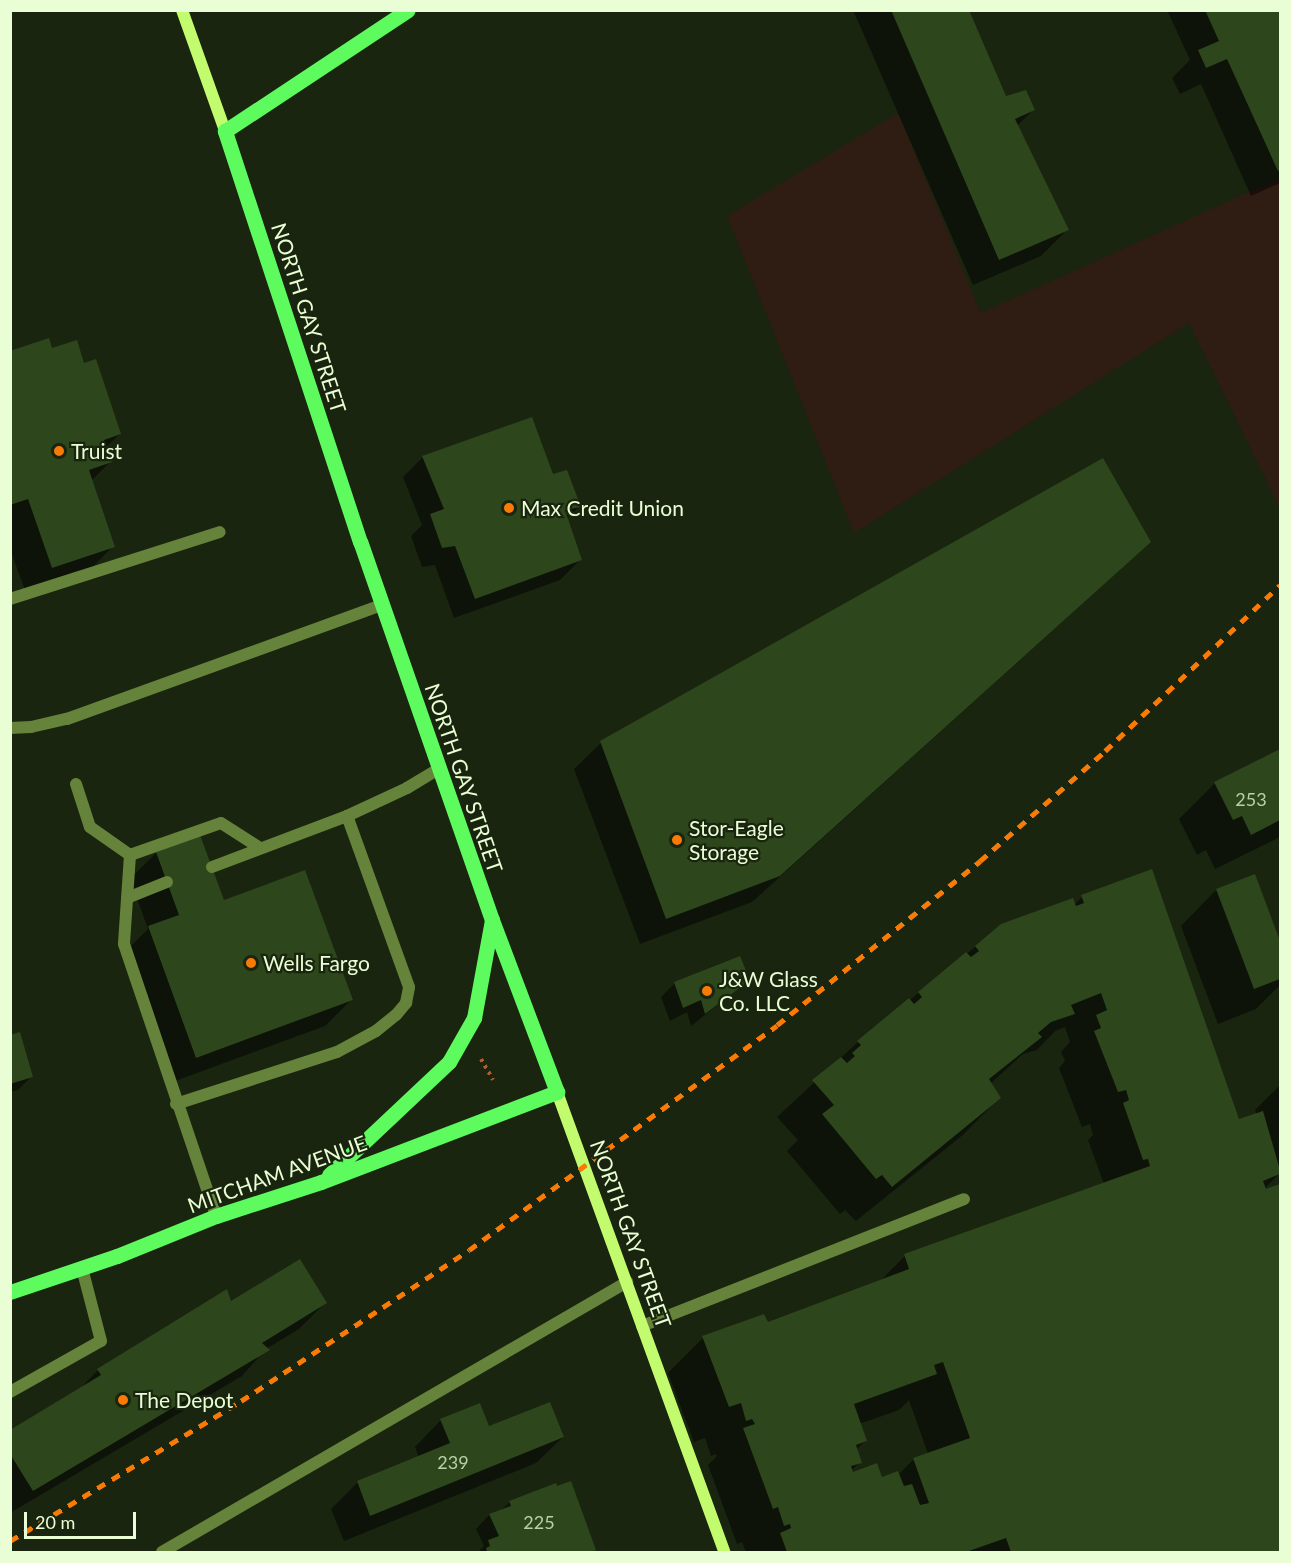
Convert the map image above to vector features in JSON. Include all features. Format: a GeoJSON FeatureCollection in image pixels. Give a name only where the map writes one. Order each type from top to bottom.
{"type":"FeatureCollection","features":[{"type":"Feature","properties":{"kind":"main road"},"geometry":{"type":"LineString","coordinates":[[225,131],[408,10]]}},
{"type":"Feature","properties":{"kind":"main road","name":"NORTH GAY STREET"},"geometry":{"type":"LineString","coordinates":[[225,131],[382,605],[492,920],[557,1092]]}},
{"type":"Feature","properties":{"kind":"main road"},"geometry":{"type":"LineString","coordinates":[[321,1182],[449,1062],[474,1018],[492,920]]}},
{"type":"Feature","properties":{"kind":"main road","name":"MITCHAM AVENUE"},"geometry":{"type":"LineString","coordinates":[[10,1292],[81,1268],[216,1216],[321,1182],[557,1092]]}},
{"type":"Feature","properties":{"kind":"street","name":"NORTH GAY STREET"},"geometry":{"type":"LineString","coordinates":[[182,10],[225,131]]}},
{"type":"Feature","properties":{"kind":"street","name":"NORTH GAY STREET"},"geometry":{"type":"LineString","coordinates":[[557,1092],[724,1552]]}},
{"type":"Feature","properties":{"kind":"lane"},"geometry":{"type":"LineString","coordinates":[[10,599],[220,532]]}},
{"type":"Feature","properties":{"kind":"lane"},"geometry":{"type":"LineString","coordinates":[[10,728],[67,719],[382,605]]}},
{"type":"Feature","properties":{"kind":"lane"},"geometry":{"type":"LineString","coordinates":[[212,867],[347,816],[439,769]]}},
{"type":"Feature","properties":{"kind":"lane"},"geometry":{"type":"LineString","coordinates":[[76,784],[90,827],[130,855]]}},
{"type":"Feature","properties":{"kind":"lane"},"geometry":{"type":"LineString","coordinates":[[176,1104],[337,1052],[376,1031],[396,1015],[406,1003],[409,987],[347,816]]}},
{"type":"Feature","properties":{"kind":"lane"},"geometry":{"type":"LineString","coordinates":[[130,855],[221,823],[260,848]]}},
{"type":"Feature","properties":{"kind":"lane"},"geometry":{"type":"LineString","coordinates":[[130,855],[124,944],[176,1104],[216,1216]]}},
{"type":"Feature","properties":{"kind":"lane"},"geometry":{"type":"LineString","coordinates":[[127,898],[167,882]]}},
{"type":"Feature","properties":{"kind":"lane"},"geometry":{"type":"LineString","coordinates":[[642,1326],[964,1199]]}},
{"type":"Feature","properties":{"kind":"lane"},"geometry":{"type":"LineString","coordinates":[[10,1392],[101,1341],[81,1268]]}},
{"type":"Feature","properties":{"kind":"lane"},"geometry":{"type":"LineString","coordinates":[[162,1552],[627,1282]]}},
{"type":"Feature","properties":{"kind":"shaded area"},"geometry":{"type":"Polygon","coordinates":[[[898,113],[981,313],[1280,178],[1280,508],[1189,323],[854,533],[727,216],[898,113]]]}},
{"type":"Feature","properties":{"kind":"building"},"geometry":{"type":"Polygon","coordinates":[[[891,10],[969,10],[1006,96],[1026,90],[1035,110],[1015,119],[1069,230],[999,260],[891,10]]]}},
{"type":"Feature","properties":{"kind":"building"},"geometry":{"type":"Polygon","coordinates":[[[1205,10],[1280,10],[1280,170],[1278,171],[1227,59],[1206,68],[1198,50],[1219,41],[1205,10]]]}},
{"type":"Feature","properties":{"kind":"building","name":"Truist"},"geometry":{"type":"Polygon","coordinates":[[[49,338],[52,348],[77,340],[84,363],[96,359],[121,434],[104,440],[112,462],[89,470],[115,547],[52,568],[28,499],[10,505],[10,351],[49,338]]]}},
{"type":"Feature","properties":{"kind":"building","name":"Max Credit Union"},"geometry":{"type":"Polygon","coordinates":[[[532,417],[553,474],[567,470],[581,507],[565,510],[582,560],[475,599],[455,546],[442,548],[430,514],[444,509],[422,456],[532,417]]]}},
{"type":"Feature","properties":{"kind":"building"},"geometry":{"type":"Polygon","coordinates":[[[1103,458],[1151,542],[780,876],[666,919],[600,741],[1103,458]]]}},
{"type":"Feature","properties":{"kind":"building"},"geometry":{"type":"Polygon","coordinates":[[[1280,749],[1280,820],[1251,835],[1242,816],[1233,820],[1214,782],[1280,749]]]}},
{"type":"Feature","properties":{"kind":"building","name":"Wells Fargo"},"geometry":{"type":"Polygon","coordinates":[[[200,835],[224,900],[305,870],[353,1000],[196,1058],[148,926],[179,915],[156,852],[200,835]]]}},
{"type":"Feature","properties":{"kind":"building"},"geometry":{"type":"Polygon","coordinates":[[[1152,869],[1239,1119],[1263,1111],[1280,1170],[1280,1174],[1263,1181],[1266,1189],[1280,1184],[1280,1552],[1011,1552],[1006,1538],[966,1552],[787,1552],[780,1533],[791,1528],[790,1524],[784,1526],[778,1507],[773,1509],[743,1428],[755,1424],[752,1419],[746,1421],[741,1403],[729,1407],[702,1336],[764,1314],[768,1322],[909,1269],[904,1254],[1150,1166],[1148,1159],[1143,1160],[1123,1103],[1129,1100],[1126,1090],[1118,1092],[1094,1031],[1101,1028],[1096,1015],[1107,1010],[1101,993],[1071,1005],[1075,1014],[1051,1022],[1038,1033],[1042,1037],[989,1079],[1001,1098],[892,1187],[882,1175],[876,1179],[822,1114],[834,1105],[812,1080],[841,1057],[847,1063],[855,1056],[852,1053],[861,1045],[857,1041],[909,998],[914,1004],[922,997],[918,992],[966,952],[971,957],[979,951],[975,946],[1001,924],[1073,898],[1076,906],[1084,903],[1081,895],[1152,869]],[[943,1362],[934,1365],[937,1374],[854,1404],[867,1441],[856,1445],[862,1463],[851,1466],[853,1472],[877,1463],[882,1477],[898,1471],[904,1486],[912,1484],[920,1505],[929,1503],[913,1458],[970,1438],[943,1362]]]}},
{"type":"Feature","properties":{"kind":"building"},"geometry":{"type":"Polygon","coordinates":[[[1255,874],[1280,941],[1280,979],[1254,989],[1216,889],[1255,874]]]}},
{"type":"Feature","properties":{"kind":"building","name":"J&W Glass Co. LLC"},"geometry":{"type":"Polygon","coordinates":[[[740,956],[750,980],[705,1014],[701,1000],[683,1008],[674,982],[740,956]]]}},
{"type":"Feature","properties":{"kind":"building"},"geometry":{"type":"Polygon","coordinates":[[[20,1032],[33,1077],[10,1084],[10,1035],[20,1032]]]}},
{"type":"Feature","properties":{"kind":"building","name":"The Depot"},"geometry":{"type":"Polygon","coordinates":[[[300,1259],[327,1303],[262,1343],[270,1350],[33,1491],[10,1454],[10,1430],[101,1375],[97,1369],[227,1289],[231,1301],[300,1259]]]}},
{"type":"Feature","properties":{"kind":"building"},"geometry":{"type":"Polygon","coordinates":[[[550,1402],[564,1437],[370,1516],[357,1481],[450,1443],[440,1419],[480,1403],[489,1426],[550,1402]]]}},
{"type":"Feature","properties":{"kind":"building"},"geometry":{"type":"Polygon","coordinates":[[[571,1481],[596,1550],[590,1552],[487,1552],[486,1548],[490,1546],[488,1540],[499,1536],[489,1514],[511,1506],[509,1501],[556,1483],[557,1486],[571,1481]]]}},
{"type":"Feature","properties":{"kind":"railway"},"geometry":{"type":"LineString","coordinates":[[10,1541],[241,1401],[469,1250],[777,1025],[980,861],[1105,751],[1280,585]]}},
{"type":"Feature","properties":{"kind":"place","name":"Truist"},"geometry":{"type":"Point","coordinates":[59,451]}},
{"type":"Feature","properties":{"kind":"place","name":"Max Credit Union"},"geometry":{"type":"Point","coordinates":[509,508]}},
{"type":"Feature","properties":{"kind":"place","name":"Stor-Eagle Storage"},"geometry":{"type":"Point","coordinates":[677,840]}},
{"type":"Feature","properties":{"kind":"place","name":"Wells Fargo"},"geometry":{"type":"Point","coordinates":[251,963]}},
{"type":"Feature","properties":{"kind":"place","name":"J&W Glass Co. LLC"},"geometry":{"type":"Point","coordinates":[707,991]}},
{"type":"Feature","properties":{"kind":"place","name":"The Depot"},"geometry":{"type":"Point","coordinates":[123,1400]}}]}
